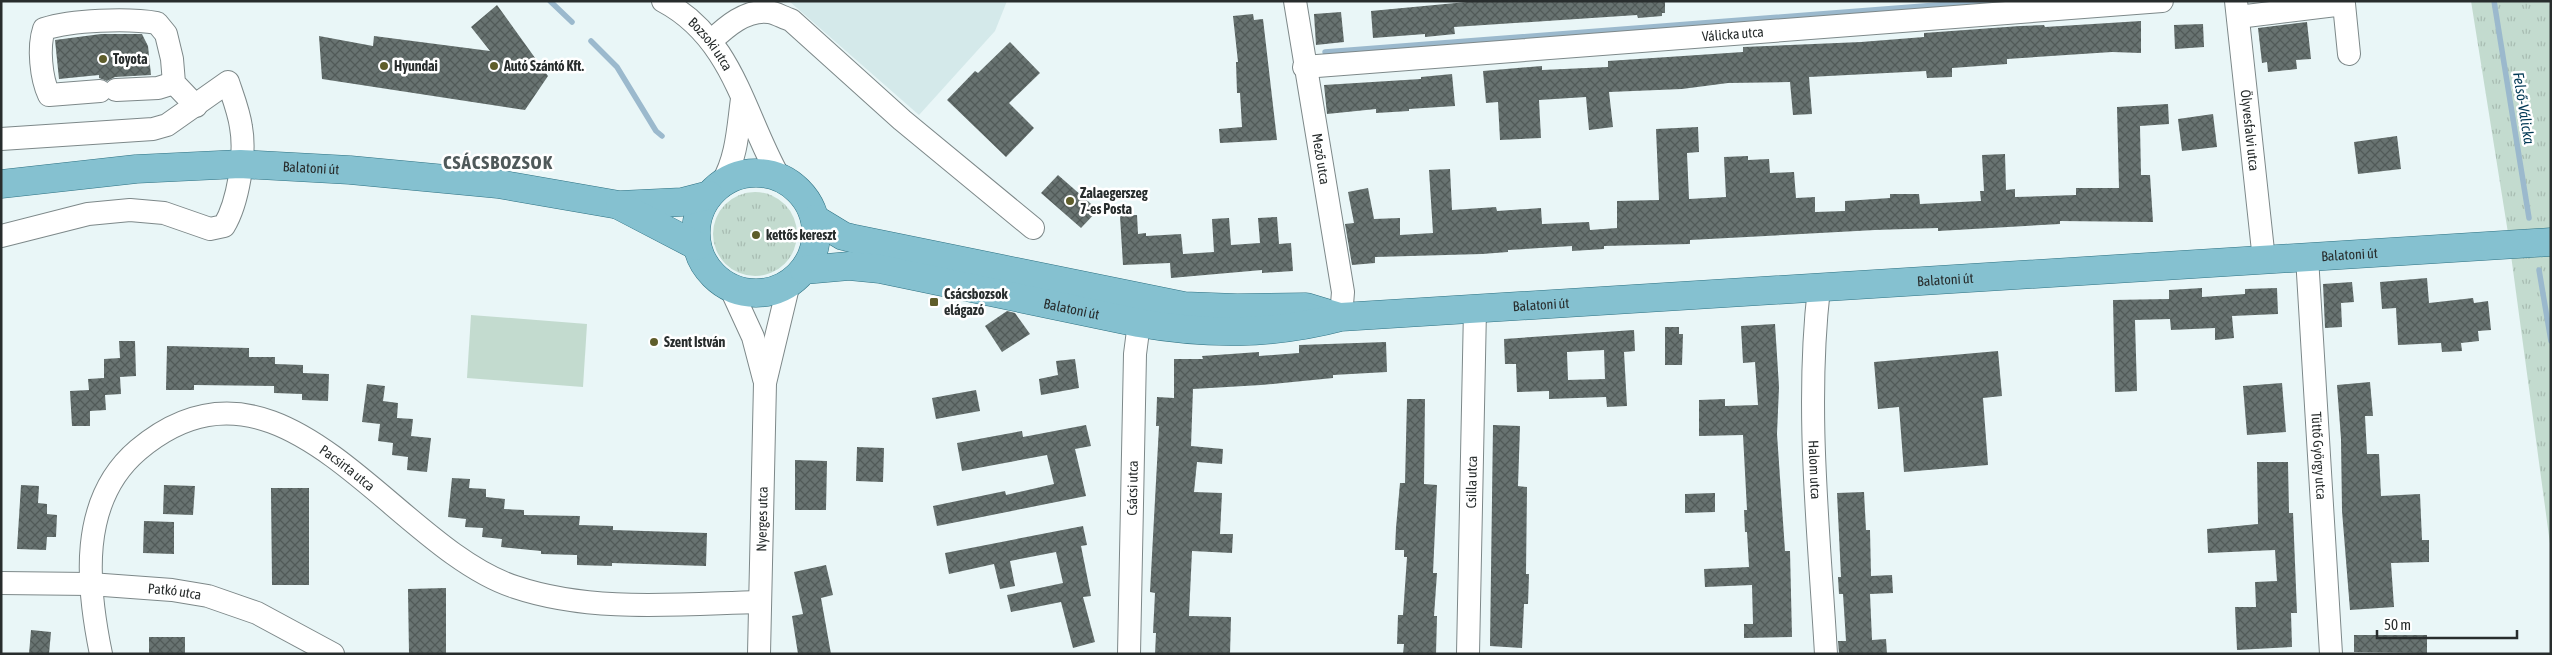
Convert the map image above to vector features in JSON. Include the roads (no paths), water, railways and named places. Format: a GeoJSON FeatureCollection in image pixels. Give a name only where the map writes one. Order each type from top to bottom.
{"type":"FeatureCollection","features":[{"type":"Feature","properties":{"kind":"main road","name":"Balatoni út"},"geometry":{"type":"LineString","coordinates":[[1,184],[136,169],[240,164],[350,170],[498,184],[619,205],[682,202],[715,189]]}},
{"type":"Feature","properties":{"kind":"main road"},"geometry":{"type":"LineString","coordinates":[[756,172],[779,177],[800,192],[809,204],[815,219],[815,245],[796,276],[770,291],[756,292],[730,287],[715,277],[704,263],[697,246],[698,220],[715,189],[738,175],[756,172]]}},
{"type":"Feature","properties":{"kind":"main road","name":"Balatoni út"},"geometry":{"type":"LineString","coordinates":[[619,205],[697,246]]}},
{"type":"Feature","properties":{"kind":"main road","name":"Balatoni út"},"geometry":{"type":"LineString","coordinates":[[815,219],[843,236],[1184,306],[1237,308],[1306,307],[1341,317]]}},
{"type":"Feature","properties":{"kind":"main road","name":"Balatoni út"},"geometry":{"type":"LineString","coordinates":[[796,276],[842,266],[880,269],[1139,323],[1182,330],[1227,332],[1267,331],[1308,326],[1341,317],[2551,242]]}},
{"type":"Feature","properties":{"kind":"street","name":"Bozsoki utca"},"geometry":{"type":"LineString","coordinates":[[663,1],[691,21],[711,41],[736,80],[742,99],[753,117],[765,152],[779,177]]}},
{"type":"Feature","properties":{"kind":"street","name":"Mező utca"},"geometry":{"type":"LineString","coordinates":[[1295,1],[1304,66],[1343,292],[1341,317]]}},
{"type":"Feature","properties":{"kind":"street","name":"Válicka utca"},"geometry":{"type":"LineString","coordinates":[[1304,66],[2162,1]]}},
{"type":"Feature","properties":{"kind":"street"},"geometry":{"type":"LineString","coordinates":[[2237,9],[2344,4],[2349,54]]}},
{"type":"Feature","properties":{"kind":"street","name":"Ölyvesfalvi utca"},"geometry":{"type":"LineString","coordinates":[[2237,9],[2264,260]]}},
{"type":"Feature","properties":{"kind":"street"},"geometry":{"type":"LineString","coordinates":[[711,41],[727,26],[746,15],[768,12],[791,20],[902,120],[1033,228]]}},
{"type":"Feature","properties":{"kind":"street"},"geometry":{"type":"LineString","coordinates":[[174,83],[158,88],[49,95],[44,87],[41,38],[44,29],[58,24],[142,21],[158,23],[166,34],[172,59],[174,83],[196,106]]}},
{"type":"Feature","properties":{"kind":"street"},"geometry":{"type":"LineString","coordinates":[[1,139],[153,129],[167,125],[228,82],[241,128],[240,164],[233,211],[224,226],[210,229],[164,213],[130,210],[88,214],[1,236]]}},
{"type":"Feature","properties":{"kind":"street","name":"Bozsoki utca"},"geometry":{"type":"LineString","coordinates":[[715,189],[730,169],[742,99]]}},
{"type":"Feature","properties":{"kind":"street","name":"Tüttő György utca"},"geometry":{"type":"LineString","coordinates":[[2307,257],[2331,654]]}},
{"type":"Feature","properties":{"kind":"street","name":"Nyerges utca"},"geometry":{"type":"LineString","coordinates":[[758,654],[765,383],[796,276]]}},
{"type":"Feature","properties":{"kind":"street","name":"Nyerges utca"},"geometry":{"type":"LineString","coordinates":[[730,287],[753,337],[765,383]]}},
{"type":"Feature","properties":{"kind":"street","name":"Halom utca"},"geometry":{"type":"LineString","coordinates":[[1819,288],[1812,364],[1826,654]]}},
{"type":"Feature","properties":{"kind":"street","name":"Csilla utca"},"geometry":{"type":"LineString","coordinates":[[1468,654],[1475,309]]}},
{"type":"Feature","properties":{"kind":"street","name":"Csácsi utca"},"geometry":{"type":"LineString","coordinates":[[1129,654],[1135,354],[1139,323]]}},
{"type":"Feature","properties":{"kind":"street","name":"Pacsirta utca"},"geometry":{"type":"LineString","coordinates":[[101,654],[90,584],[94,526],[105,496],[122,467],[146,443],[171,428],[202,417],[237,415],[272,420],[322,447],[452,554],[482,573],[515,587],[572,599],[626,604],[676,605],[759,602]]}},
{"type":"Feature","properties":{"kind":"street","name":"Patkó utca"},"geometry":{"type":"LineString","coordinates":[[1,582],[90,584],[172,590],[208,596],[257,613],[333,654]]}},
{"type":"Feature","properties":{"kind":"waterway"},"geometry":{"type":"LineString","coordinates":[[550,1],[572,22]]}},
{"type":"Feature","properties":{"kind":"waterway"},"geometry":{"type":"LineString","coordinates":[[1325,52],[1989,1]]}},
{"type":"Feature","properties":{"kind":"waterway","name":"Felső-Válicka"},"geometry":{"type":"LineString","coordinates":[[2494,1],[2529,218]]}},
{"type":"Feature","properties":{"kind":"waterway"},"geometry":{"type":"LineString","coordinates":[[591,41],[617,67],[656,131],[662,136]]}},
{"type":"Feature","properties":{"kind":"waterway","name":"Felső-Válicka"},"geometry":{"type":"LineString","coordinates":[[2539,270],[2551,341]]}},
{"type":"Feature","properties":{"kind":"place","name":"Toyota"},"geometry":{"type":"Point","coordinates":[103,59]}},
{"type":"Feature","properties":{"kind":"place","name":"Hyundai"},"geometry":{"type":"Point","coordinates":[384,66]}},
{"type":"Feature","properties":{"kind":"place","name":"Autó Szántó Kft."},"geometry":{"type":"Point","coordinates":[494,66]}},
{"type":"Feature","properties":{"kind":"place","name":"Zalaegerszeg 7-es Posta"},"geometry":{"type":"Point","coordinates":[1070,201]}},
{"type":"Feature","properties":{"kind":"place","name":"kettős kereszt"},"geometry":{"type":"Point","coordinates":[756,235]}},
{"type":"Feature","properties":{"kind":"place","name":"Csácsbozsok elágazó"},"geometry":{"type":"Point","coordinates":[934,302]}},
{"type":"Feature","properties":{"kind":"place","name":"Szent István"},"geometry":{"type":"Point","coordinates":[654,342]}},
{"type":"Feature","properties":{"kind":"district","name":"CSÁCSBOZSOK"},"geometry":{"type":"Point","coordinates":[498,162]}}]}
